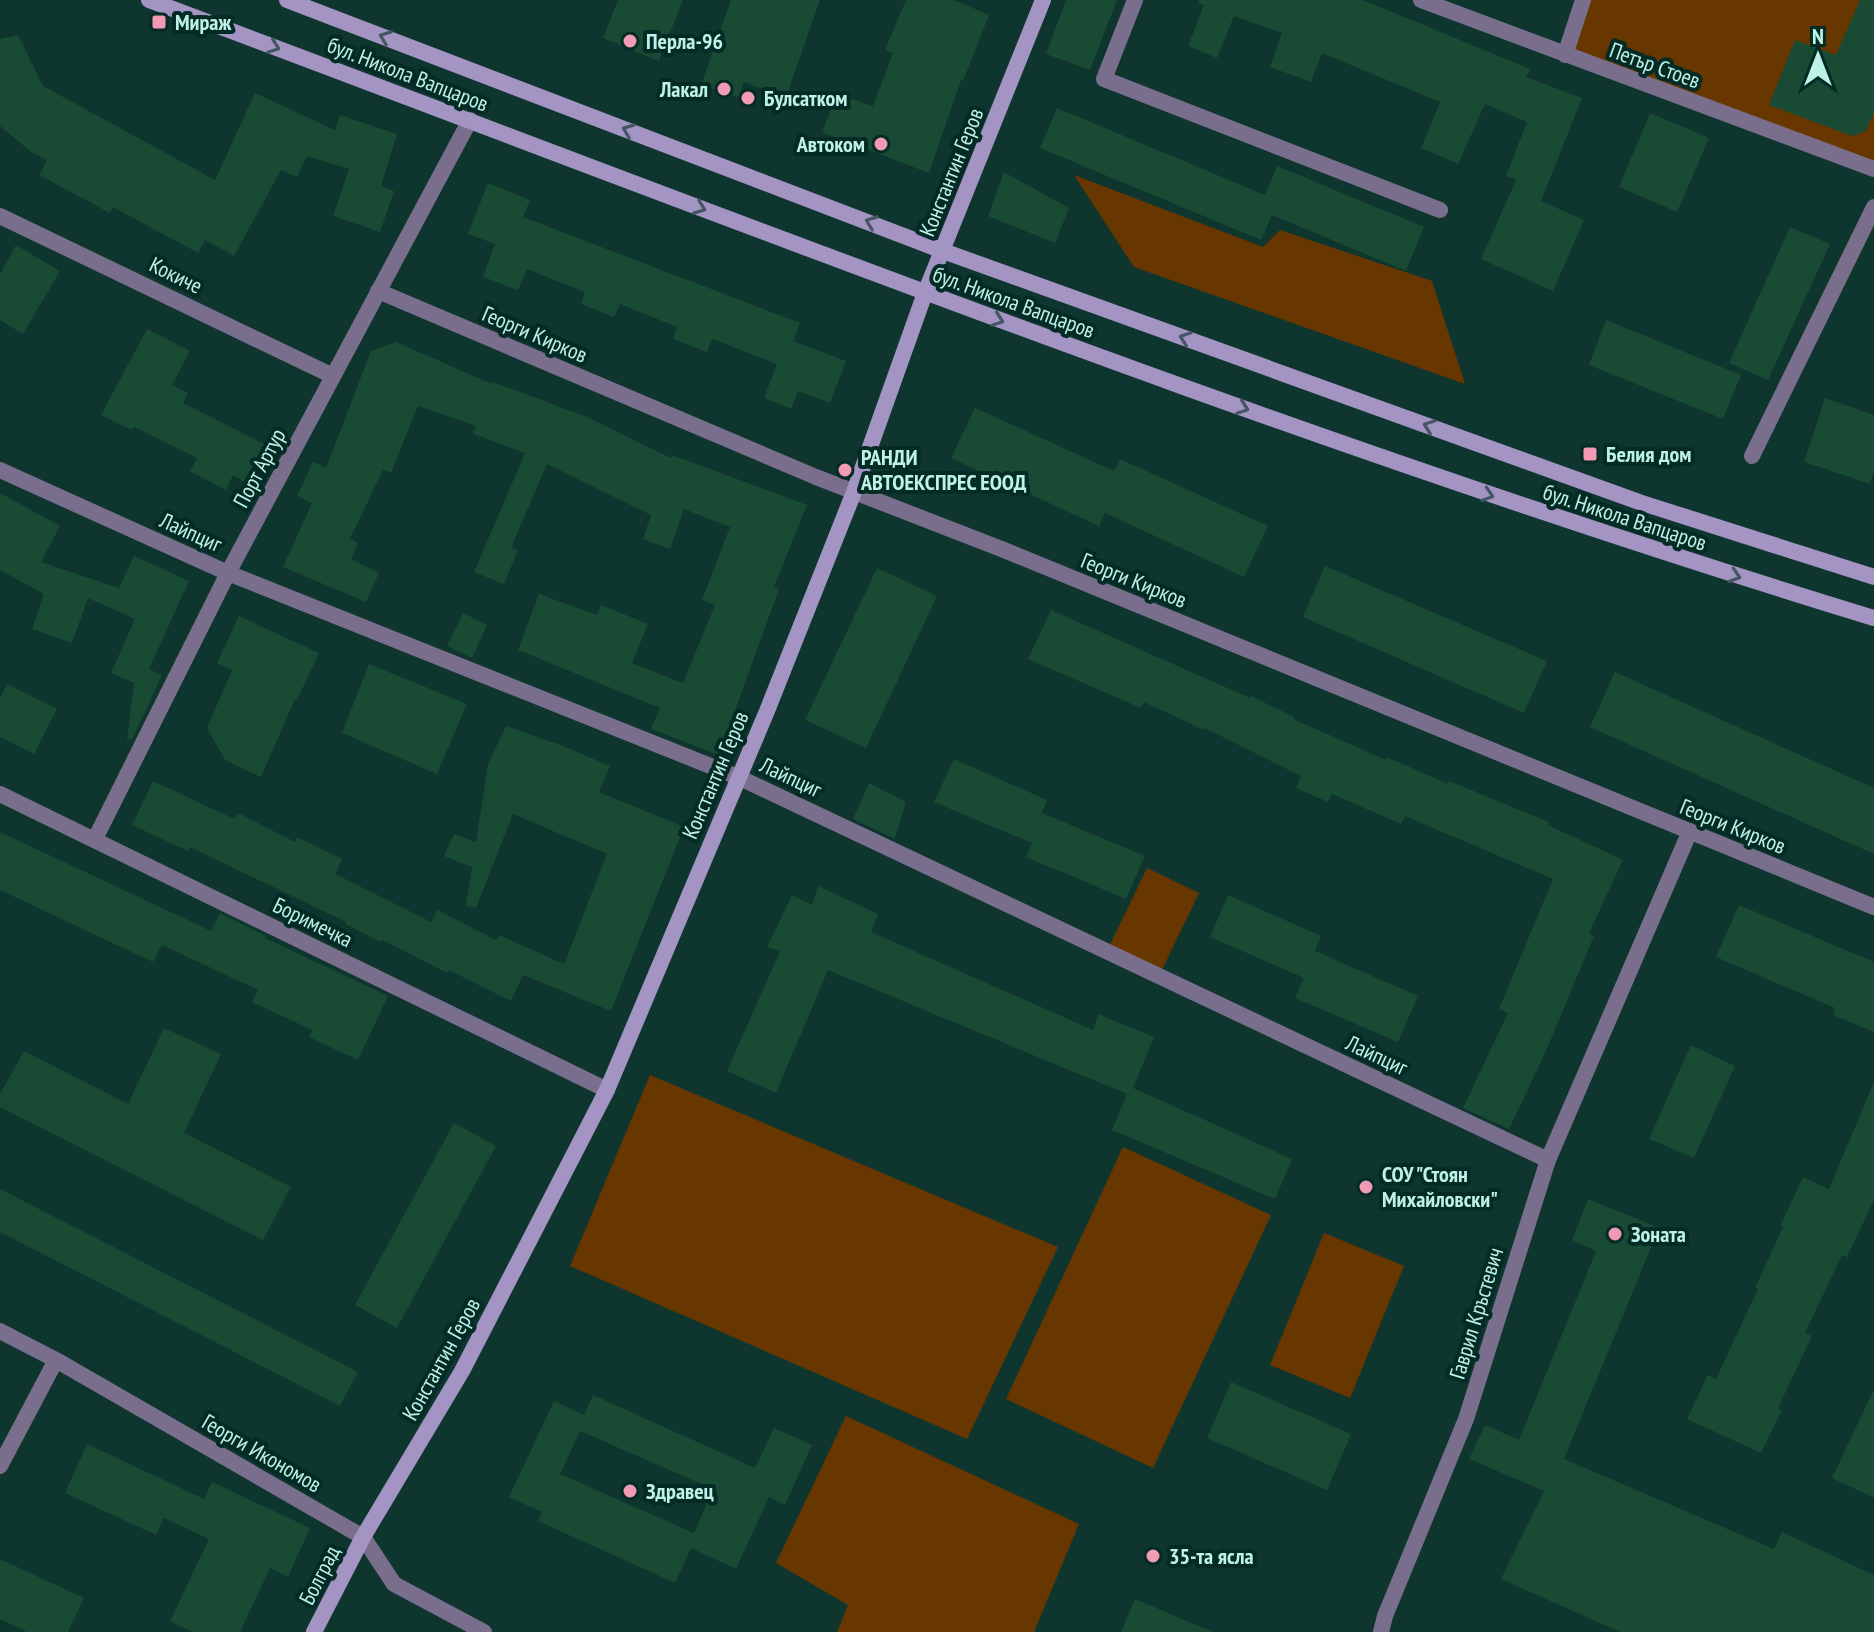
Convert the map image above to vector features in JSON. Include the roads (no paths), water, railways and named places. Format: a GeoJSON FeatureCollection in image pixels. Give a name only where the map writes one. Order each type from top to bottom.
{"type":"FeatureCollection","features":[{"type":"Feature","properties":{"kind":"street","name":"бул. Никола Вапцаров"},"geometry":{"type":"LineString","coordinates":[[149,0],[925,293],[1465,488],[1701,566],[1874,618]]}},
{"type":"Feature","properties":{"kind":"street","name":"бул. Никола Вапцаров"},"geometry":{"type":"LineString","coordinates":[[287,0],[943,251],[1642,503],[1874,577]]}},
{"type":"Feature","properties":{"kind":"street","name":"Константин Геров"},"geometry":{"type":"LineString","coordinates":[[363,1537],[462,1371],[607,1090],[854,492],[925,293],[1043,0]]}},
{"type":"Feature","properties":{"kind":"street"},"geometry":{"type":"LineString","coordinates":[[1135,0],[1104,79],[1440,210]]}},
{"type":"Feature","properties":{"kind":"street","name":"Петър Стоев"},"geometry":{"type":"LineString","coordinates":[[1421,0],[1874,169]]}},
{"type":"Feature","properties":{"kind":"street"},"geometry":{"type":"LineString","coordinates":[[1565,55],[1583,0]]}},
{"type":"Feature","properties":{"kind":"street","name":"Порт Артур"},"geometry":{"type":"LineString","coordinates":[[95,839],[228,573],[470,120]]}},
{"type":"Feature","properties":{"kind":"street"},"geometry":{"type":"LineString","coordinates":[[1752,456],[1874,207]]}},
{"type":"Feature","properties":{"kind":"street","name":"Кокиче"},"geometry":{"type":"LineString","coordinates":[[0,215],[333,376]]}},
{"type":"Feature","properties":{"kind":"street","name":"Георги Кирков"},"geometry":{"type":"LineString","coordinates":[[378,291],[854,492],[1004,550],[1874,907]]}},
{"type":"Feature","properties":{"kind":"street","name":"Лайпциг"},"geometry":{"type":"LineString","coordinates":[[0,470],[228,573],[738,777],[1548,1160]]}},
{"type":"Feature","properties":{"kind":"street","name":"Боримечка"},"geometry":{"type":"LineString","coordinates":[[0,794],[607,1090]]}},
{"type":"Feature","properties":{"kind":"street","name":"Гаврил Кръстевич"},"geometry":{"type":"LineString","coordinates":[[1381,1632],[1466,1419],[1548,1160],[1690,831]]}},
{"type":"Feature","properties":{"kind":"street","name":"Георги Икономов"},"geometry":{"type":"LineString","coordinates":[[0,1331],[56,1360],[363,1537],[394,1584],[484,1632]]}},
{"type":"Feature","properties":{"kind":"street"},"geometry":{"type":"LineString","coordinates":[[0,1466],[56,1360]]}},
{"type":"Feature","properties":{"kind":"street","name":"Болград"},"geometry":{"type":"LineString","coordinates":[[314,1632],[363,1537]]}},
{"type":"Feature","properties":{"kind":"place","name":"Мираж"},"geometry":{"type":"Point","coordinates":[159,22]}},
{"type":"Feature","properties":{"kind":"place","name":"Перла-96"},"geometry":{"type":"Point","coordinates":[630,41]}},
{"type":"Feature","properties":{"kind":"place","name":"Лакал"},"geometry":{"type":"Point","coordinates":[724,89]}},
{"type":"Feature","properties":{"kind":"place","name":"Булсатком"},"geometry":{"type":"Point","coordinates":[748,98]}},
{"type":"Feature","properties":{"kind":"place","name":"Автоком"},"geometry":{"type":"Point","coordinates":[881,144]}},
{"type":"Feature","properties":{"kind":"place","name":"Белия дом"},"geometry":{"type":"Point","coordinates":[1590,454]}},
{"type":"Feature","properties":{"kind":"place","name":"РАНДИ АВТОЕКСПРЕС ЕООД"},"geometry":{"type":"Point","coordinates":[845,470]}},
{"type":"Feature","properties":{"kind":"place","name":"СОУ \"Стоян Михайловски\""},"geometry":{"type":"Point","coordinates":[1366,1187]}},
{"type":"Feature","properties":{"kind":"place","name":"Зоната"},"geometry":{"type":"Point","coordinates":[1615,1234]}},
{"type":"Feature","properties":{"kind":"place","name":"Здравец"},"geometry":{"type":"Point","coordinates":[630,1491]}},
{"type":"Feature","properties":{"kind":"place","name":"35-та ясла"},"geometry":{"type":"Point","coordinates":[1153,1556]}}]}
